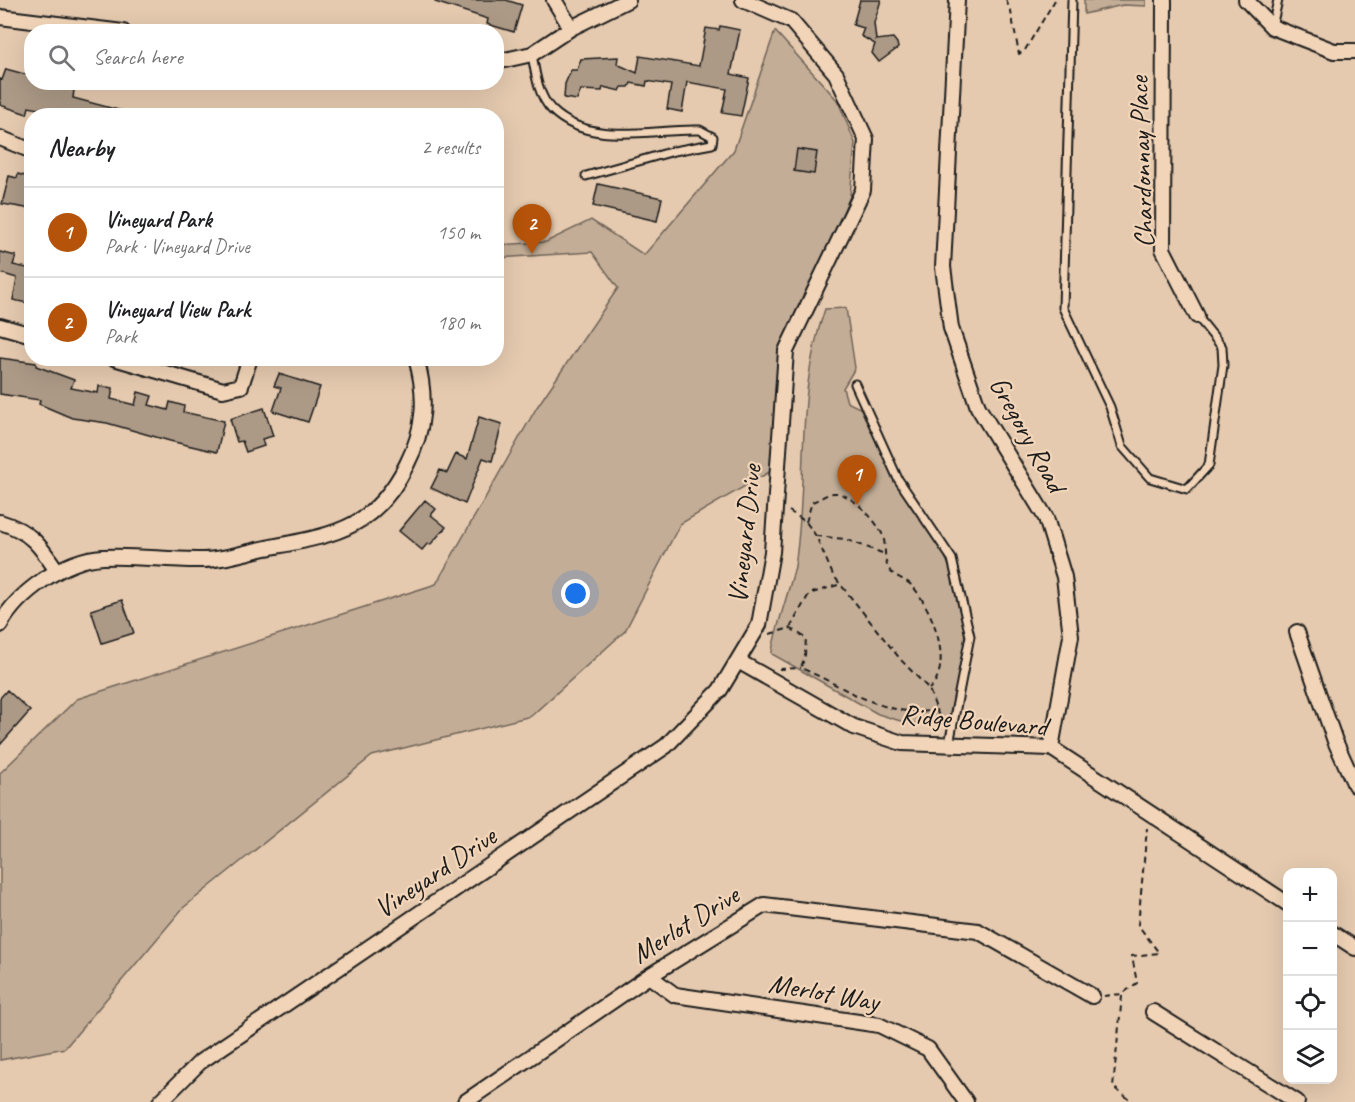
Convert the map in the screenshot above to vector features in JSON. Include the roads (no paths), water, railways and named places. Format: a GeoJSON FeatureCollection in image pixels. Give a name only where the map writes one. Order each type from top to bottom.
{"type":"FeatureCollection","features":[{"type":"Feature","properties":{"kind":"street"},"geometry":{"type":"LineString","coordinates":[[554,0],[571,28]]}},
{"type":"Feature","properties":{"kind":"street"},"geometry":{"type":"LineString","coordinates":[[504,60],[532,54],[571,28],[628,0]]}},
{"type":"Feature","properties":{"kind":"street","name":"Vineyard Drive"},"geometry":{"type":"LineString","coordinates":[[160,1102],[200,1062],[666,746],[720,690],[759,625],[772,552],[786,351],[863,190],[866,139],[836,74],[791,21],[743,0]]}},
{"type":"Feature","properties":{"kind":"street","name":"Gregory Road"},"geometry":{"type":"LineString","coordinates":[[957,0],[943,267],[951,328],[978,407],[1046,518],[1064,577],[1071,636],[1052,748]]}},
{"type":"Feature","properties":{"kind":"street","name":"Chardonnay Place"},"geometry":{"type":"LineString","coordinates":[[1164,0],[1163,249],[1197,316]]}},
{"type":"Feature","properties":{"kind":"street"},"geometry":{"type":"LineString","coordinates":[[1246,0],[1272,27],[1334,51],[1355,51]]}},
{"type":"Feature","properties":{"kind":"street"},"geometry":{"type":"LineString","coordinates":[[0,17],[57,24]]}},
{"type":"Feature","properties":{"kind":"street"},"geometry":{"type":"LineString","coordinates":[[0,138],[24,148]]}},
{"type":"Feature","properties":{"kind":"street"},"geometry":{"type":"LineString","coordinates":[[0,326],[24,333]]}},
{"type":"Feature","properties":{"kind":"street"},"geometry":{"type":"LineString","coordinates":[[141,366],[223,390],[242,386],[248,366]]}},
{"type":"Feature","properties":{"kind":"street"},"geometry":{"type":"LineString","coordinates":[[0,625],[8,611],[57,571],[101,557],[207,560],[334,534],[373,512],[397,485],[415,448],[423,415],[424,385],[418,366]]}},
{"type":"Feature","properties":{"kind":"street"},"geometry":{"type":"LineString","coordinates":[[0,522],[21,528],[40,546],[57,571]]}},
{"type":"Feature","properties":{"kind":"street"},"geometry":{"type":"LineString","coordinates":[[1297,632],[1335,741],[1355,785]]}},
{"type":"Feature","properties":{"kind":"street","name":"Ridge Boulevard"},"geometry":{"type":"LineString","coordinates":[[738,661],[854,727],[902,743],[1052,748],[1283,901]]}},
{"type":"Feature","properties":{"kind":"street","name":"Merlot Drive"},"geometry":{"type":"LineString","coordinates":[[465,1102],[649,976],[764,905],[978,932],[1092,996]]}},
{"type":"Feature","properties":{"kind":"street"},"geometry":{"type":"LineString","coordinates":[[1337,936],[1355,948]]}},
{"type":"Feature","properties":{"kind":"street","name":"Merlot Way"},"geometry":{"type":"LineString","coordinates":[[649,976],[675,995],[879,1025],[928,1049],[966,1102]]}},
{"type":"Feature","properties":{"kind":"street"},"geometry":{"type":"LineString","coordinates":[[1153,1012],[1297,1102]]}},
{"type":"Feature","properties":{"kind":"lane"},"geometry":{"type":"LineString","coordinates":[[1072,0],[1063,308],[1110,407],[1122,446],[1150,478],[1187,489],[1209,465],[1223,365],[1222,347],[1197,316]]}},
{"type":"Feature","properties":{"kind":"lane"},"geometry":{"type":"LineString","coordinates":[[1272,27],[1278,0]]}},
{"type":"Feature","properties":{"kind":"lane"},"geometry":{"type":"LineString","coordinates":[[532,54],[537,84],[551,110],[572,123],[595,132],[647,133],[680,129],[700,130],[713,137],[712,144],[674,151],[586,176]]}},
{"type":"Feature","properties":{"kind":"lane"},"geometry":{"type":"LineString","coordinates":[[855,384],[898,479],[952,559],[970,636],[949,744]]}},
{"type":"Feature","properties":{"kind":"place","name":"Vineyard View Park"},"geometry":{"type":"Point","coordinates":[532,254]}},
{"type":"Feature","properties":{"kind":"place","name":"Vineyard Park"},"geometry":{"type":"Point","coordinates":[857,505]}}]}
